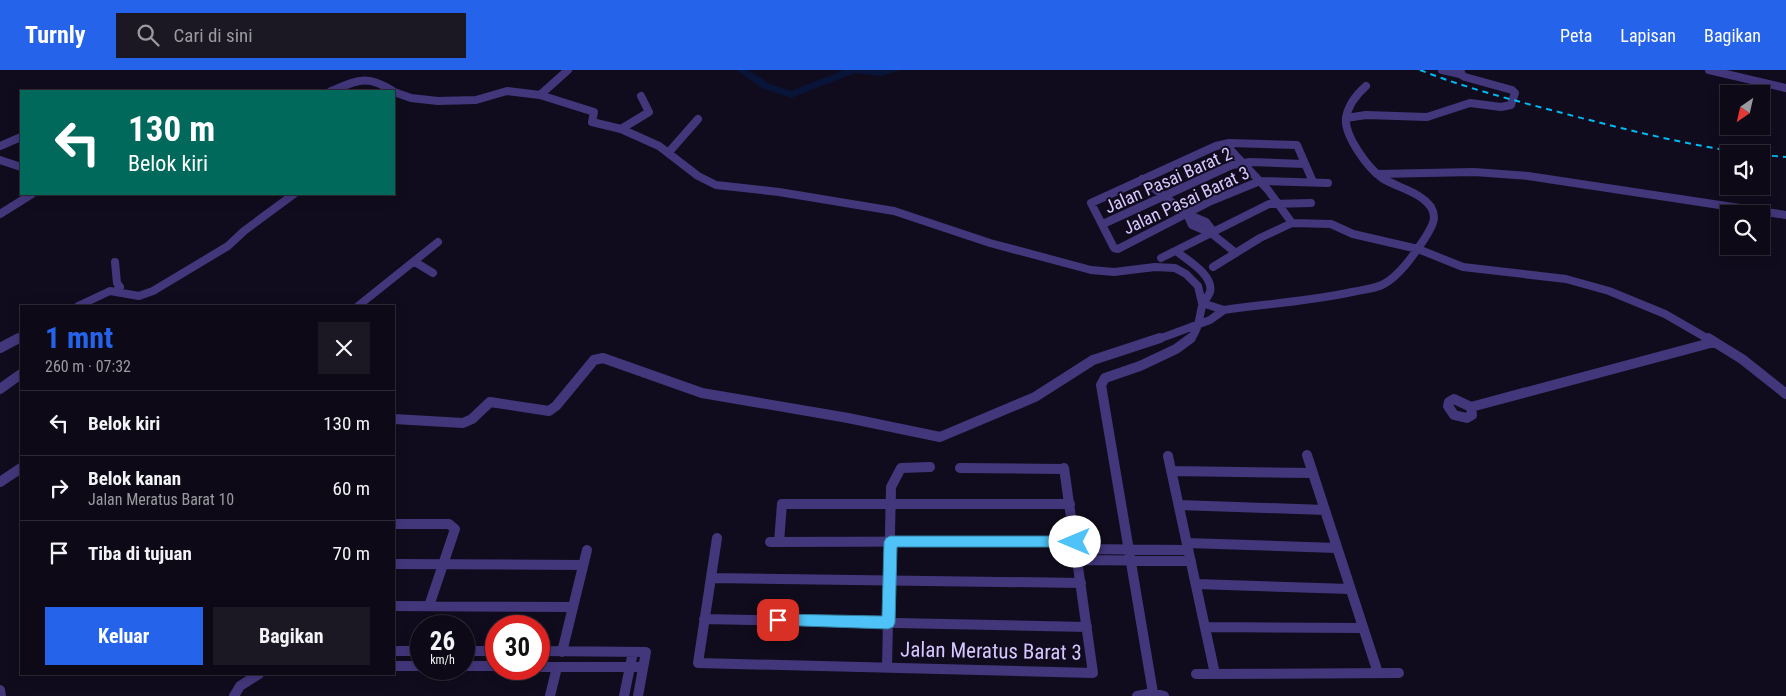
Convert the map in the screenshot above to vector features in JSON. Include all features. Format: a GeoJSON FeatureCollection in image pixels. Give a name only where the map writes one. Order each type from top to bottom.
{"type":"FeatureCollection","features":[{"type":"Feature","properties":{"kind":"street"},"geometry":{"type":"LineString","coordinates":[[540,95],[568,70]]}},
{"type":"Feature","properties":{"kind":"street"},"geometry":{"type":"LineString","coordinates":[[1346,118],[1363,115],[1427,118],[1440,116],[1469,102],[1497,108],[1511,105],[1515,93],[1512,90],[1461,72],[1442,70]]}},
{"type":"Feature","properties":{"kind":"street"},"geometry":{"type":"LineString","coordinates":[[1709,70],[1786,88]]}},
{"type":"Feature","properties":{"kind":"street"},"geometry":{"type":"LineString","coordinates":[[333,90],[360,77],[371,78],[391,90]]}},
{"type":"Feature","properties":{"kind":"street"},"geometry":{"type":"LineString","coordinates":[[395,419],[463,423],[472,419],[490,402],[549,411],[556,406],[594,360],[603,358],[702,393],[848,418],[940,437],[1035,397],[1055,386],[1080,367],[1101,357],[1163,338],[1201,323],[1224,310],[1337,295],[1373,288],[1389,280],[1418,249],[1433,224],[1433,211],[1426,202],[1412,192],[1377,174],[1357,148],[1348,130],[1346,118],[1352,100],[1366,86]]}},
{"type":"Feature","properties":{"kind":"street"},"geometry":{"type":"LineString","coordinates":[[395,93],[401,97],[459,101],[485,98],[500,91],[540,95],[594,112],[592,122],[621,129],[669,152],[698,176],[716,184],[779,192],[894,211],[990,243],[1091,270],[1114,272],[1155,267],[1175,268],[1186,274],[1198,286],[1202,303],[1201,323],[1192,339],[1184,346],[1136,368],[1102,380],[1131,561],[1159,695],[1137,696]]}},
{"type":"Feature","properties":{"kind":"street"},"geometry":{"type":"LineString","coordinates":[[621,129],[649,112],[641,96]]}},
{"type":"Feature","properties":{"kind":"street"},"geometry":{"type":"LineString","coordinates":[[669,152],[677,145],[685,131],[698,119]]}},
{"type":"Feature","properties":{"kind":"street"},"geometry":{"type":"LineString","coordinates":[[0,146],[20,137]]}},
{"type":"Feature","properties":{"kind":"street"},"geometry":{"type":"LineString","coordinates":[[1226,144],[1260,181],[1292,223]]}},
{"type":"Feature","properties":{"kind":"street"},"geometry":{"type":"LineString","coordinates":[[1103,224],[1092,202],[1177,162],[1226,144],[1296,144],[1313,182]]}},
{"type":"Feature","properties":{"kind":"street"},"geometry":{"type":"LineString","coordinates":[[0,160],[20,167]]}},
{"type":"Feature","properties":{"kind":"street","name":"Jalan Pasai Barat 2"},"geometry":{"type":"LineString","coordinates":[[1103,224],[1242,162],[1305,164]]}},
{"type":"Feature","properties":{"kind":"street"},"geometry":{"type":"LineString","coordinates":[[1377,174],[1474,172],[1528,176],[1786,215]]}},
{"type":"Feature","properties":{"kind":"street"},"geometry":{"type":"LineString","coordinates":[[1142,179],[1187,214],[1187,221],[1191,225],[1211,234],[1236,253]]}},
{"type":"Feature","properties":{"kind":"street","name":"Jalan Pasai Barat 3"},"geometry":{"type":"LineString","coordinates":[[1103,224],[1117,249],[1245,186],[1260,181],[1328,183]]}},
{"type":"Feature","properties":{"kind":"street"},"geometry":{"type":"LineString","coordinates":[[0,214],[30,195]]}},
{"type":"Feature","properties":{"kind":"street"},"geometry":{"type":"LineString","coordinates":[[80,305],[103,293],[116,292],[139,296],[153,291],[228,246],[244,231],[293,195]]}},
{"type":"Feature","properties":{"kind":"street"},"geometry":{"type":"LineString","coordinates":[[1161,258],[1255,210],[1278,203],[1311,203]]}},
{"type":"Feature","properties":{"kind":"street"},"geometry":{"type":"LineString","coordinates":[[1213,267],[1292,223],[1331,224],[1353,234],[1418,249],[1463,267],[1566,279],[1609,291],[1665,314],[1714,342],[1742,359],[1786,394]]}},
{"type":"Feature","properties":{"kind":"street"},"geometry":{"type":"LineString","coordinates":[[359,305],[438,242]]}},
{"type":"Feature","properties":{"kind":"street"},"geometry":{"type":"LineString","coordinates":[[1176,251],[1208,281],[1210,293],[1202,303]]}},
{"type":"Feature","properties":{"kind":"street"},"geometry":{"type":"LineString","coordinates":[[115,262],[117,283],[120,286],[116,292]]}},
{"type":"Feature","properties":{"kind":"street"},"geometry":{"type":"LineString","coordinates":[[415,262],[433,273]]}},
{"type":"Feature","properties":{"kind":"street"},"geometry":{"type":"LineString","coordinates":[[1202,303],[1224,310]]}},
{"type":"Feature","properties":{"kind":"street"},"geometry":{"type":"LineString","coordinates":[[0,348],[19,340]]}},
{"type":"Feature","properties":{"kind":"street"},"geometry":{"type":"LineString","coordinates":[[1471,406],[1714,342]]}},
{"type":"Feature","properties":{"kind":"street"},"geometry":{"type":"LineString","coordinates":[[0,389],[20,375]]}},
{"type":"Feature","properties":{"kind":"street"},"geometry":{"type":"LineString","coordinates":[[1307,455],[1378,673]]}},
{"type":"Feature","properties":{"kind":"street"},"geometry":{"type":"LineString","coordinates":[[1168,456],[1215,674]]}},
{"type":"Feature","properties":{"kind":"street"},"geometry":{"type":"LineString","coordinates":[[717,538],[698,663],[887,668],[891,487],[901,468],[930,467]]}},
{"type":"Feature","properties":{"kind":"street"},"geometry":{"type":"LineString","coordinates":[[704,619],[1087,627],[1064,468],[960,468]]}},
{"type":"Feature","properties":{"kind":"street"},"geometry":{"type":"LineString","coordinates":[[0,482],[20,469]]}},
{"type":"Feature","properties":{"kind":"street"},"geometry":{"type":"LineString","coordinates":[[1171,471],[1313,473]]}},
{"type":"Feature","properties":{"kind":"street"},"geometry":{"type":"LineString","coordinates":[[1070,504],[782,504],[775,542],[890,542],[1076,550],[1187,546],[1337,548]]}},
{"type":"Feature","properties":{"kind":"street"},"geometry":{"type":"LineString","coordinates":[[1179,505],[1325,510]]}},
{"type":"Feature","properties":{"kind":"street"},"geometry":{"type":"LineString","coordinates":[[395,524],[453,526],[455,529],[429,606]]}},
{"type":"Feature","properties":{"kind":"street"},"geometry":{"type":"LineString","coordinates":[[562,652],[587,550]]}},
{"type":"Feature","properties":{"kind":"street"},"geometry":{"type":"LineString","coordinates":[[1076,550],[1131,561],[1191,561]]}},
{"type":"Feature","properties":{"kind":"street"},"geometry":{"type":"LineString","coordinates":[[395,564],[583,565]]}},
{"type":"Feature","properties":{"kind":"street"},"geometry":{"type":"LineString","coordinates":[[711,578],[1081,584]]}},
{"type":"Feature","properties":{"kind":"street"},"geometry":{"type":"LineString","coordinates":[[1196,584],[1350,589]]}},
{"type":"Feature","properties":{"kind":"street"},"geometry":{"type":"LineString","coordinates":[[395,606],[573,607]]}},
{"type":"Feature","properties":{"kind":"street","name":"Jalan Meratus Barat 3"},"geometry":{"type":"LineString","coordinates":[[887,668],[1094,672],[1087,627]]}},
{"type":"Feature","properties":{"kind":"street"},"geometry":{"type":"LineString","coordinates":[[1205,627],[1363,628]]}},
{"type":"Feature","properties":{"kind":"street"},"geometry":{"type":"LineString","coordinates":[[395,651],[410,651]]}},
{"type":"Feature","properties":{"kind":"street"},"geometry":{"type":"LineString","coordinates":[[398,666],[406,651]]}},
{"type":"Feature","properties":{"kind":"street"},"geometry":{"type":"LineString","coordinates":[[550,651],[646,652],[638,696]]}},
{"type":"Feature","properties":{"kind":"street"},"geometry":{"type":"LineString","coordinates":[[624,696],[632,652]]}},
{"type":"Feature","properties":{"kind":"street"},"geometry":{"type":"LineString","coordinates":[[550,667],[643,667]]}},
{"type":"Feature","properties":{"kind":"street"},"geometry":{"type":"LineString","coordinates":[[550,696],[557,667]]}},
{"type":"Feature","properties":{"kind":"street"},"geometry":{"type":"LineString","coordinates":[[1196,674],[1399,673]]}},
{"type":"Feature","properties":{"kind":"street"},"geometry":{"type":"LineString","coordinates":[[234,696],[240,686],[257,675]]}},
{"type":"Feature","properties":{"kind":"street"},"geometry":{"type":"LineString","coordinates":[[0,690],[1,696]]}},
{"type":"Feature","properties":{"kind":"waterway"},"geometry":{"type":"LineString","coordinates":[[741,70],[766,86],[791,95],[854,70],[881,73],[896,70]]}},
{"type":"Feature","properties":{"kind":"railway"},"geometry":{"type":"LineString","coordinates":[[1420,70],[1456,83],[1548,109],[1613,126],[1720,149]]}},
{"type":"Feature","properties":{"kind":"railway"},"geometry":{"type":"LineString","coordinates":[[1770,156],[1786,157]]}},
{"type":"Feature","properties":{"kind":"route"},"geometry":{"type":"LineString","coordinates":[[778,620],[888,623],[890,542],[1075,542]]}}]}
